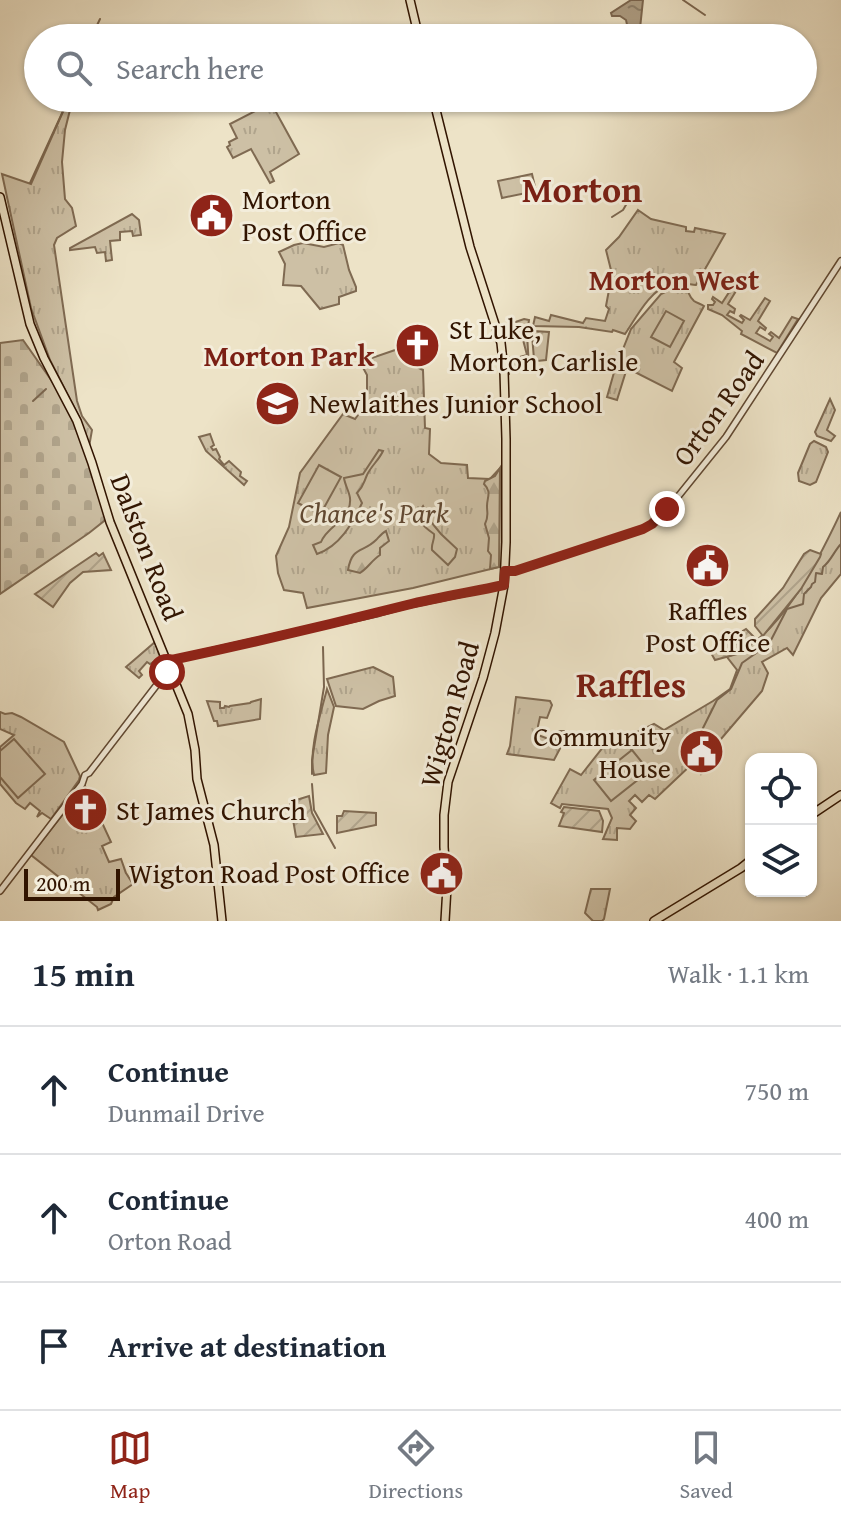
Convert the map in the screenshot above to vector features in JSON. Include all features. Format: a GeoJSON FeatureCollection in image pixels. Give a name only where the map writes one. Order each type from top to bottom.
{"type":"FeatureCollection","features":[{"type":"Feature","properties":{"kind":"main road"},"geometry":{"type":"LineString","coordinates":[[410,0],[416,24]]}},
{"type":"Feature","properties":{"kind":"main road","name":"Wigton Road"},"geometry":{"type":"LineString","coordinates":[[436,112],[470,247],[502,349],[506,439],[504,585],[484,675],[448,782],[444,815],[445,921]]}},
{"type":"Feature","properties":{"kind":"main road","name":"Dalston Road"},"geometry":{"type":"LineString","coordinates":[[0,197],[30,324],[77,421],[110,522],[188,714],[197,779],[214,845],[222,921]]}},
{"type":"Feature","properties":{"kind":"main road"},"geometry":{"type":"LineString","coordinates":[[817,811],[841,795]]}},
{"type":"Feature","properties":{"kind":"main road"},"geometry":{"type":"LineString","coordinates":[[654,921],[745,865]]}},
{"type":"Feature","properties":{"kind":"street","name":"Orton Road"},"geometry":{"type":"LineString","coordinates":[[505,571],[515,571],[652,524],[726,437],[841,261]]}},
{"type":"Feature","properties":{"kind":"street"},"geometry":{"type":"LineString","coordinates":[[0,891],[168,665],[408,605],[504,585]]}},
{"type":"Feature","properties":{"kind":"green space"},"geometry":{"type":"Polygon","coordinates":[[[63,112],[70,112],[62,162],[65,199],[72,208],[76,226],[57,238],[54,245],[77,401],[82,416],[92,430],[89,447],[80,419],[50,360],[31,308],[2,174],[31,184],[63,112]]]}},
{"type":"Feature","properties":{"kind":"green space"},"geometry":{"type":"Polygon","coordinates":[[[253,112],[276,112],[299,154],[270,172],[274,181],[270,183],[251,149],[233,158],[227,147],[237,138],[230,124],[253,112]]]}},
{"type":"Feature","properties":{"kind":"green space"},"geometry":{"type":"Polygon","coordinates":[[[532,174],[536,191],[502,198],[498,181],[532,174]]]}},
{"type":"Feature","properties":{"kind":"green space"},"geometry":{"type":"Polygon","coordinates":[[[638,210],[651,219],[686,227],[686,231],[694,232],[695,228],[725,234],[696,285],[677,283],[663,287],[644,305],[625,334],[579,327],[533,326],[535,317],[549,321],[551,315],[583,323],[586,318],[605,321],[612,274],[606,250],[638,210]]]}},
{"type":"Feature","properties":{"kind":"green space"},"geometry":{"type":"Polygon","coordinates":[[[132,214],[139,220],[141,235],[133,236],[132,231],[120,232],[120,240],[110,241],[112,260],[106,261],[105,252],[97,253],[95,247],[70,250],[70,248],[132,214]]]}},
{"type":"Feature","properties":{"kind":"green space"},"geometry":{"type":"Polygon","coordinates":[[[303,243],[324,247],[339,243],[343,245],[356,291],[339,297],[339,304],[320,309],[301,286],[283,285],[285,264],[279,252],[303,243]]]}},
{"type":"Feature","properties":{"kind":"green space"},"geometry":{"type":"Polygon","coordinates":[[[737,280],[741,283],[728,304],[735,309],[734,313],[730,311],[727,315],[742,323],[741,315],[750,320],[765,298],[770,301],[758,321],[766,328],[760,327],[756,333],[770,341],[773,337],[769,334],[771,332],[779,338],[792,317],[798,319],[777,353],[741,334],[742,331],[722,315],[708,309],[708,305],[715,302],[713,297],[722,303],[737,280]]]}},
{"type":"Feature","properties":{"kind":"green space"},"geometry":{"type":"Polygon","coordinates":[[[674,288],[686,290],[694,301],[704,306],[674,362],[682,368],[672,391],[627,368],[617,400],[607,397],[631,329],[661,294],[674,288]]]}},
{"type":"Feature","properties":{"kind":"green space"},"geometry":{"type":"Polygon","coordinates":[[[666,311],[684,321],[670,347],[651,337],[666,311]]]}},
{"type":"Feature","properties":{"kind":"green space"},"geometry":{"type":"Polygon","coordinates":[[[524,319],[529,320],[529,367],[516,369],[509,366],[509,375],[506,359],[527,355],[522,336],[506,340],[501,330],[524,319]]]}},
{"type":"Feature","properties":{"kind":"green space"},"geometry":{"type":"Polygon","coordinates":[[[534,331],[549,332],[546,360],[534,359],[534,331]]]}},
{"type":"Feature","properties":{"kind":"green space"},"geometry":{"type":"Polygon","coordinates":[[[23,340],[77,421],[106,517],[89,533],[0,594],[0,343],[23,340]]]}},
{"type":"Feature","properties":{"kind":"green space","name":"Chance's Park"},"geometry":{"type":"Polygon","coordinates":[[[398,349],[406,362],[423,370],[425,428],[430,429],[429,454],[441,463],[467,465],[468,478],[490,479],[500,468],[499,567],[413,588],[307,608],[303,593],[284,590],[276,556],[289,527],[300,473],[343,414],[355,419],[367,403],[367,375],[360,362],[398,349]]]}},
{"type":"Feature","properties":{"kind":"green space"},"geometry":{"type":"Polygon","coordinates":[[[830,399],[835,410],[827,430],[835,436],[831,441],[817,436],[815,432],[830,399]]]}},
{"type":"Feature","properties":{"kind":"green space"},"geometry":{"type":"Polygon","coordinates":[[[210,434],[214,445],[211,447],[216,449],[219,459],[224,465],[229,461],[241,472],[240,476],[247,481],[244,485],[206,451],[199,437],[210,434]]]}},
{"type":"Feature","properties":{"kind":"green space"},"geometry":{"type":"Polygon","coordinates":[[[814,441],[826,447],[828,452],[816,482],[810,485],[799,481],[798,473],[814,441]]]}},
{"type":"Feature","properties":{"kind":"green space"},"geometry":{"type":"Polygon","coordinates":[[[379,450],[383,451],[357,493],[362,503],[354,519],[339,540],[317,554],[313,545],[321,542],[350,506],[344,478],[363,474],[379,450]]]}},
{"type":"Feature","properties":{"kind":"green space"},"geometry":{"type":"Polygon","coordinates":[[[319,465],[341,477],[320,515],[298,503],[319,465]]]}},
{"type":"Feature","properties":{"kind":"green space"},"geometry":{"type":"Polygon","coordinates":[[[500,468],[499,567],[490,569],[491,555],[485,524],[488,492],[484,484],[500,468]]]}},
{"type":"Feature","properties":{"kind":"green space"},"geometry":{"type":"Polygon","coordinates":[[[423,506],[431,522],[457,549],[448,565],[432,550],[434,534],[419,519],[423,506]]]}},
{"type":"Feature","properties":{"kind":"green space"},"geometry":{"type":"Polygon","coordinates":[[[841,512],[841,574],[821,598],[793,655],[787,648],[762,662],[768,673],[762,691],[715,746],[709,741],[692,753],[697,762],[710,751],[715,756],[713,764],[701,774],[693,763],[655,799],[649,795],[642,802],[635,795],[629,801],[636,808],[630,815],[636,821],[630,829],[617,828],[617,840],[603,839],[612,818],[608,809],[562,804],[560,808],[551,803],[570,769],[581,775],[608,741],[623,737],[631,749],[640,743],[637,732],[654,724],[664,730],[730,689],[737,670],[727,657],[746,648],[780,616],[809,574],[841,512]]]}},
{"type":"Feature","properties":{"kind":"green space"},"geometry":{"type":"Polygon","coordinates":[[[386,531],[389,541],[380,548],[380,555],[360,573],[348,570],[355,553],[386,531]]]}},
{"type":"Feature","properties":{"kind":"green space"},"geometry":{"type":"Polygon","coordinates":[[[810,550],[821,554],[820,557],[801,589],[763,636],[755,626],[755,619],[783,588],[804,554],[810,550]]]}},
{"type":"Feature","properties":{"kind":"green space"},"geometry":{"type":"Polygon","coordinates":[[[96,553],[99,556],[103,553],[111,570],[83,572],[70,583],[53,607],[35,594],[96,553]]]}},
{"type":"Feature","properties":{"kind":"green space"},"geometry":{"type":"Polygon","coordinates":[[[746,629],[757,640],[737,654],[715,660],[712,650],[746,629]]]}},
{"type":"Feature","properties":{"kind":"green space"},"geometry":{"type":"Polygon","coordinates":[[[155,642],[164,668],[157,678],[155,676],[161,667],[158,662],[147,662],[139,671],[142,675],[139,678],[126,667],[155,642]]]}},
{"type":"Feature","properties":{"kind":"green space"},"geometry":{"type":"Polygon","coordinates":[[[373,667],[393,677],[395,696],[363,709],[336,706],[327,679],[373,667]]]}},
{"type":"Feature","properties":{"kind":"green space"},"geometry":{"type":"Polygon","coordinates":[[[327,689],[334,707],[328,735],[326,773],[314,775],[314,743],[327,689]]]}},
{"type":"Feature","properties":{"kind":"green space"},"geometry":{"type":"Polygon","coordinates":[[[516,697],[550,701],[552,705],[547,718],[540,717],[538,735],[554,741],[559,731],[564,731],[565,739],[554,760],[507,754],[516,697]]]}},
{"type":"Feature","properties":{"kind":"green space"},"geometry":{"type":"Polygon","coordinates":[[[261,699],[260,719],[218,726],[207,701],[220,702],[220,708],[224,708],[261,699]]]}},
{"type":"Feature","properties":{"kind":"green space"},"geometry":{"type":"Polygon","coordinates":[[[0,712],[21,717],[64,742],[80,776],[51,819],[42,813],[37,817],[40,811],[30,803],[25,809],[16,803],[0,784],[0,747],[14,735],[0,729],[0,712]]]}},
{"type":"Feature","properties":{"kind":"green space"},"geometry":{"type":"Polygon","coordinates":[[[14,739],[45,774],[18,798],[0,777],[0,751],[14,739]]]}},
{"type":"Feature","properties":{"kind":"green space"},"geometry":{"type":"Polygon","coordinates":[[[632,750],[649,771],[611,801],[594,780],[632,750]]]}},
{"type":"Feature","properties":{"kind":"green space"},"geometry":{"type":"Polygon","coordinates":[[[85,786],[111,842],[102,846],[109,862],[121,859],[133,884],[114,897],[111,904],[98,910],[31,855],[85,786]]]}},
{"type":"Feature","properties":{"kind":"green space"},"geometry":{"type":"Polygon","coordinates":[[[309,796],[312,813],[323,834],[296,837],[290,802],[309,796]]]}},
{"type":"Feature","properties":{"kind":"green space"},"geometry":{"type":"Polygon","coordinates":[[[564,807],[599,811],[603,821],[602,832],[559,826],[564,807]]]}},
{"type":"Feature","properties":{"kind":"green space"},"geometry":{"type":"Polygon","coordinates":[[[344,811],[376,813],[376,825],[337,833],[337,816],[342,816],[344,811]]]}},
{"type":"Feature","properties":{"kind":"green space"},"geometry":{"type":"Polygon","coordinates":[[[591,889],[610,889],[602,921],[593,921],[585,913],[591,889]]]}},
{"type":"Feature","properties":{"kind":"water"},"geometry":{"type":"Polygon","coordinates":[[[631,0],[643,0],[640,24],[627,24],[626,20],[611,13],[631,0]]]}},
{"type":"Feature","properties":{"kind":"waterway"},"geometry":{"type":"LineString","coordinates":[[683,0],[705,15]]}},
{"type":"Feature","properties":{"kind":"waterway"},"geometry":{"type":"LineString","coordinates":[[98,24],[100,19]]}},
{"type":"Feature","properties":{"kind":"waterway"},"geometry":{"type":"LineString","coordinates":[[30,183],[63,112]]}},
{"type":"Feature","properties":{"kind":"waterway"},"geometry":{"type":"LineString","coordinates":[[612,217],[623,210],[630,198]]}},
{"type":"Feature","properties":{"kind":"waterway"},"geometry":{"type":"LineString","coordinates":[[33,401],[46,389]]}},
{"type":"Feature","properties":{"kind":"waterway"},"geometry":{"type":"LineString","coordinates":[[701,732],[717,700],[731,689],[742,663],[769,644],[787,609],[803,604],[804,594],[815,582],[816,573],[822,574],[823,567],[841,544]]}},
{"type":"Feature","properties":{"kind":"waterway"},"geometry":{"type":"LineString","coordinates":[[312,774],[324,687],[323,647]]}},
{"type":"Feature","properties":{"kind":"waterway"},"geometry":{"type":"LineString","coordinates":[[312,784],[314,810],[335,848]]}},
{"type":"Feature","properties":{"kind":"place","name":"Morton Post Office"},"geometry":{"type":"Point","coordinates":[211,215]}},
{"type":"Feature","properties":{"kind":"place","name":"St Luke, Morton, Carlisle"},"geometry":{"type":"Point","coordinates":[418,345]}},
{"type":"Feature","properties":{"kind":"place","name":"Newlaithes Junior School"},"geometry":{"type":"Point","coordinates":[278,403]}},
{"type":"Feature","properties":{"kind":"place","name":"Raffles Post Office"},"geometry":{"type":"Point","coordinates":[708,565]}},
{"type":"Feature","properties":{"kind":"place","name":"Community House"},"geometry":{"type":"Point","coordinates":[702,752]}},
{"type":"Feature","properties":{"kind":"place","name":"St James Church"},"geometry":{"type":"Point","coordinates":[85,810]}},
{"type":"Feature","properties":{"kind":"place","name":"Wigton Road Post Office"},"geometry":{"type":"Point","coordinates":[441,873]}},
{"type":"Feature","properties":{"kind":"district","name":"Morton"},"geometry":{"type":"Point","coordinates":[582,189]}},
{"type":"Feature","properties":{"kind":"district","name":"Morton West"},"geometry":{"type":"Point","coordinates":[674,280]}},
{"type":"Feature","properties":{"kind":"district","name":"Morton Park"},"geometry":{"type":"Point","coordinates":[289,356]}},
{"type":"Feature","properties":{"kind":"district","name":"Raffles"},"geometry":{"type":"Point","coordinates":[631,684]}},
{"type":"Feature","properties":{"kind":"route"},"geometry":{"type":"LineString","coordinates":[[167,672],[167,661],[504,585],[505,571],[515,571],[643,529],[667,509]]}}]}
